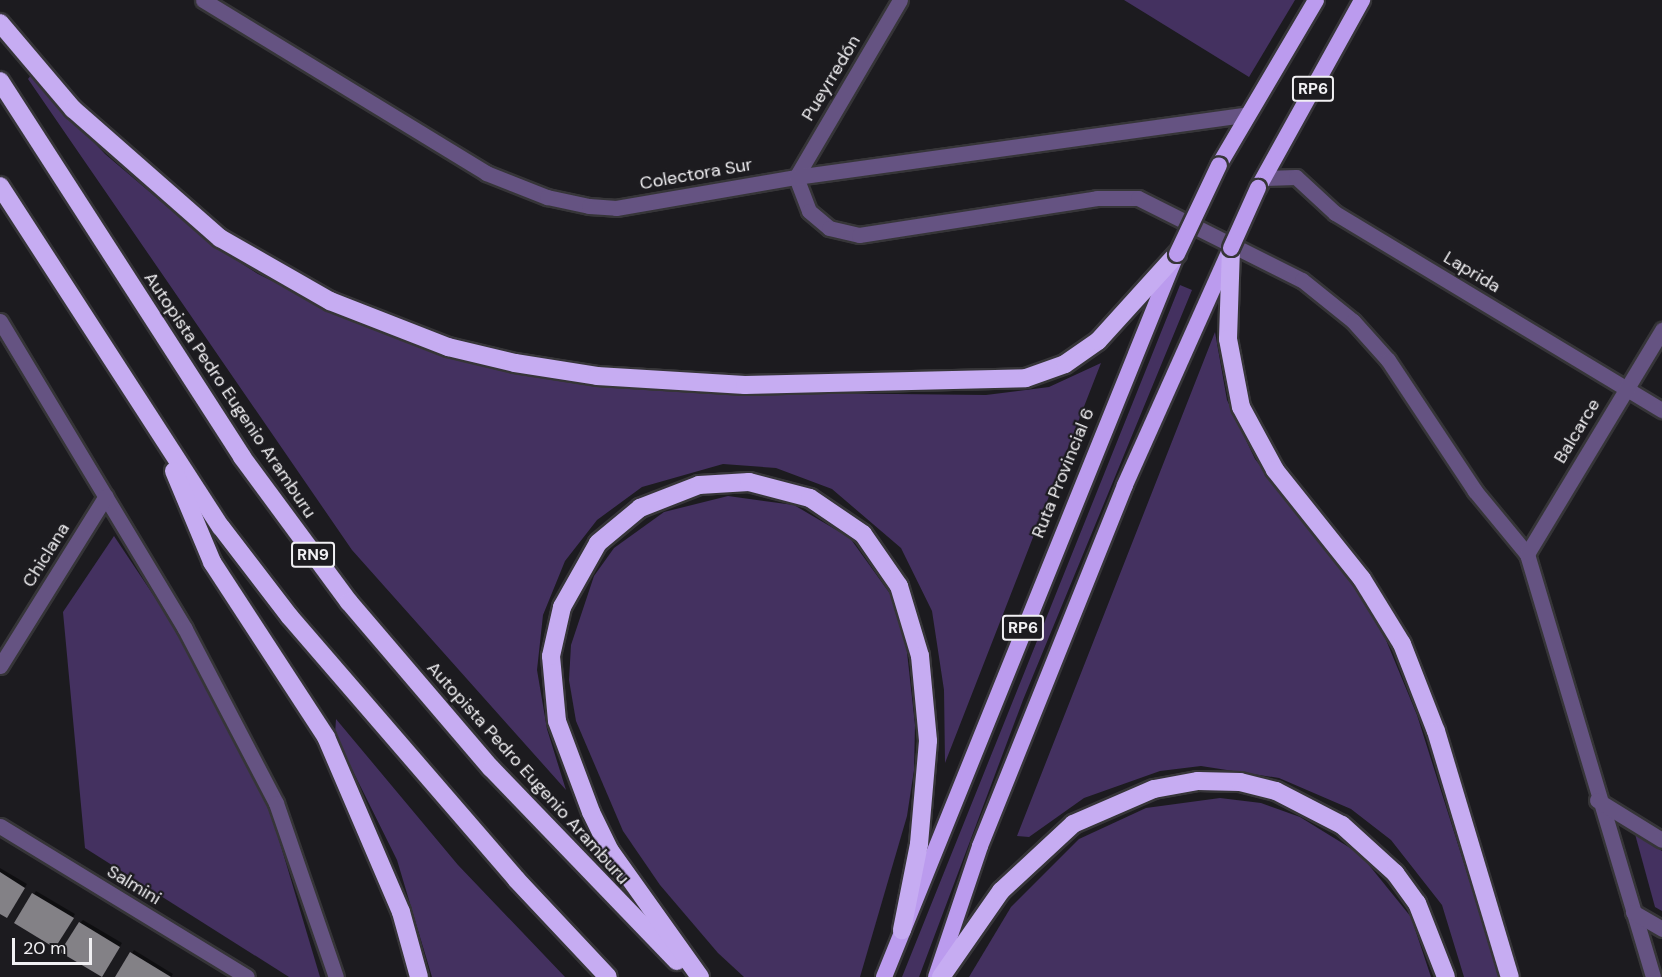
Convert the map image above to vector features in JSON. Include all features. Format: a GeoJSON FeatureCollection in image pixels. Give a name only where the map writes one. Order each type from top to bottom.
{"type":"FeatureCollection","features":[{"type":"Feature","properties":{"kind":"highway","name":"RP6"},"geometry":{"type":"LineString","coordinates":[[1177,254],[1245,115],[1316,0]]}},
{"type":"Feature","properties":{"kind":"highway","name":"RP6"},"geometry":{"type":"LineString","coordinates":[[936,977],[980,846],[1099,550],[1208,299],[1261,183],[1362,0]]}},
{"type":"Feature","properties":{"kind":"highway"},"geometry":{"type":"LineString","coordinates":[[0,23],[73,109],[220,238],[277,276],[330,301],[448,347],[515,363],[597,376],[733,384],[1004,381],[1045,373],[1083,353],[1117,325],[1162,278],[1177,254]]}},
{"type":"Feature","properties":{"kind":"highway","name":"Autopista Pedro Eugenio Aramburu"},"geometry":{"type":"LineString","coordinates":[[0,81],[242,457],[349,602],[491,768],[694,977]]}},
{"type":"Feature","properties":{"kind":"highway"},"geometry":{"type":"LineString","coordinates":[[0,186],[159,433],[290,617],[608,977]]}},
{"type":"Feature","properties":{"kind":"highway"},"geometry":{"type":"LineString","coordinates":[[1231,248],[1227,306],[1232,374],[1256,440],[1362,579],[1419,683],[1510,977]]}},
{"type":"Feature","properties":{"kind":"highway","name":"Ruta Provincial 6"},"geometry":{"type":"LineString","coordinates":[[884,977],[1162,278]]}},
{"type":"Feature","properties":{"kind":"highway"},"geometry":{"type":"LineString","coordinates":[[159,433],[212,562],[326,737],[401,912],[419,977]]}},
{"type":"Feature","properties":{"kind":"highway"},"geometry":{"type":"LineString","coordinates":[[700,977],[610,851],[591,812],[557,721],[551,656],[562,607],[598,543],[640,508],[699,485],[749,482],[810,498],[863,534],[899,586],[920,656],[928,741],[919,844],[902,930]]}},
{"type":"Feature","properties":{"kind":"highway"},"geometry":{"type":"LineString","coordinates":[[941,977],[1001,891],[1073,824],[1154,789],[1198,781],[1276,791],[1342,825],[1395,873],[1417,903],[1446,977]]}},
{"type":"Feature","properties":{"kind":"street","name":"Colectora Sur"},"geometry":{"type":"LineString","coordinates":[[203,0],[486,173],[548,197],[616,208],[796,177],[1245,115]]}},
{"type":"Feature","properties":{"kind":"street","name":"Pueyrredón"},"geometry":{"type":"LineString","coordinates":[[796,177],[900,0]]}},
{"type":"Feature","properties":{"kind":"street"},"geometry":{"type":"LineString","coordinates":[[796,177],[808,211],[841,232],[877,233],[1097,198],[1138,198],[1270,262],[1329,299],[1371,340],[1475,491],[1527,554],[1597,800],[1653,977]]}},
{"type":"Feature","properties":{"kind":"street","name":"Laprida"},"geometry":{"type":"LineString","coordinates":[[1261,183],[1296,177],[1335,213],[1662,410]]}},
{"type":"Feature","properties":{"kind":"street"},"geometry":{"type":"LineString","coordinates":[[0,321],[185,629],[276,803],[336,977]]}},
{"type":"Feature","properties":{"kind":"street","name":"Balcarce"},"geometry":{"type":"LineString","coordinates":[[1527,554],[1662,330]]}},
{"type":"Feature","properties":{"kind":"street","name":"Chiclana"},"geometry":{"type":"LineString","coordinates":[[0,666],[106,495]]}},
{"type":"Feature","properties":{"kind":"street"},"geometry":{"type":"LineString","coordinates":[[1597,800],[1662,840]]}},
{"type":"Feature","properties":{"kind":"street","name":"Salmini"},"geometry":{"type":"LineString","coordinates":[[0,826],[248,977]]}},
{"type":"Feature","properties":{"kind":"street"},"geometry":{"type":"LineString","coordinates":[[1633,912],[1662,929]]}},
{"type":"Feature","properties":{"kind":"shaded area"},"geometry":{"type":"Polygon","coordinates":[[[1124,0],[1295,0],[1249,77],[1124,0]]]}},
{"type":"Feature","properties":{"kind":"shaded area"},"geometry":{"type":"Polygon","coordinates":[[[31,75],[105,154],[210,243],[258,274],[371,329],[483,365],[714,392],[986,395],[1049,387],[1101,363],[945,763],[944,690],[932,611],[901,548],[832,489],[776,468],[723,464],[642,487],[597,520],[565,561],[543,615],[537,670],[547,729],[566,790],[352,550],[28,79],[31,75]]]}},
{"type":"Feature","properties":{"kind":"shaded area"},"geometry":{"type":"Polygon","coordinates":[[[1180,285],[1192,290],[1023,700],[919,977],[902,977],[1180,285]]]}},
{"type":"Feature","properties":{"kind":"shaded area"},"geometry":{"type":"Polygon","coordinates":[[[1215,332],[1227,400],[1255,459],[1352,583],[1386,640],[1417,715],[1500,977],[1464,977],[1442,905],[1391,840],[1351,809],[1279,778],[1201,766],[1160,771],[1084,798],[1029,837],[1017,836],[1215,332]]]}},
{"type":"Feature","properties":{"kind":"shaded area"},"geometry":{"type":"Polygon","coordinates":[[[728,496],[794,505],[850,538],[891,595],[905,634],[915,725],[914,770],[907,816],[860,977],[744,977],[718,953],[660,885],[623,831],[576,721],[569,680],[571,645],[594,576],[614,548],[664,512],[728,496]]]}},
{"type":"Feature","properties":{"kind":"shaded area"},"geometry":{"type":"Polygon","coordinates":[[[114,536],[180,635],[269,806],[320,977],[289,977],[85,848],[63,612],[114,536]]]}},
{"type":"Feature","properties":{"kind":"shaded area"},"geometry":{"type":"Polygon","coordinates":[[[336,719],[458,865],[565,977],[432,977],[397,860],[335,735],[336,719]]]}},
{"type":"Feature","properties":{"kind":"shaded area"},"geometry":{"type":"Polygon","coordinates":[[[1220,798],[1261,803],[1300,817],[1360,854],[1411,917],[1431,977],[969,977],[1011,907],[1079,839],[1146,808],[1220,798]]]}},
{"type":"Feature","properties":{"kind":"shaded area"},"geometry":{"type":"Polygon","coordinates":[[[1635,834],[1662,851],[1662,911],[1655,907],[1635,834]]]}},
{"type":"Feature","properties":{"kind":"building"},"geometry":{"type":"Polygon","coordinates":[[[0,872],[25,888],[7,918],[0,914],[0,872]]]}},
{"type":"Feature","properties":{"kind":"building"},"geometry":{"type":"Polygon","coordinates":[[[32,893],[74,918],[55,948],[14,923],[32,893]]]}},
{"type":"Feature","properties":{"kind":"building"},"geometry":{"type":"Polygon","coordinates":[[[79,922],[120,947],[102,977],[60,952],[79,922]]]}},
{"type":"Feature","properties":{"kind":"building"},"geometry":{"type":"Polygon","coordinates":[[[130,952],[171,977],[115,977],[130,952]]]}}]}
